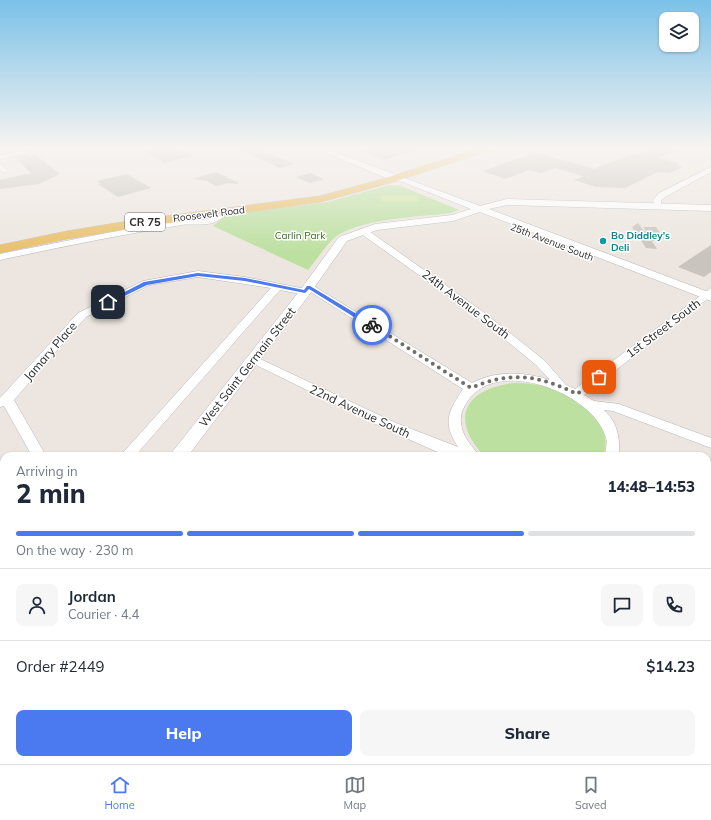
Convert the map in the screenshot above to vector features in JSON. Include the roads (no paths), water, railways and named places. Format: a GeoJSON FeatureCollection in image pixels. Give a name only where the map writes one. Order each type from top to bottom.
{"type":"FeatureCollection","features":[{"type":"Feature","properties":{"kind":"main road","name":"Roosevelt Road"},"geometry":{"type":"LineString","coordinates":[[0,242],[134,216],[280,200],[318,194],[363,183]]}},
{"type":"Feature","properties":{"kind":"main road","name":"Roosevelt Road"},"geometry":{"type":"LineString","coordinates":[[0,249],[74,234],[219,212],[322,199],[370,183]]}},
{"type":"Feature","properties":{"kind":"street","name":"25th Avenue South"},"geometry":{"type":"LineString","coordinates":[[400,183],[478,210],[707,298]]}},
{"type":"Feature","properties":{"kind":"street"},"geometry":{"type":"LineString","coordinates":[[658,206],[657,200],[661,196],[686,183]]}},
{"type":"Feature","properties":{"kind":"street"},"geometry":{"type":"LineString","coordinates":[[478,210],[490,205],[507,202],[711,208]]}},
{"type":"Feature","properties":{"kind":"street","name":"West Saint Germain Street"},"geometry":{"type":"LineString","coordinates":[[181,452],[307,289],[343,239],[363,231],[388,225],[453,218],[478,210]]}},
{"type":"Feature","properties":{"kind":"street"},"geometry":{"type":"LineString","coordinates":[[0,257],[104,235],[186,222],[201,223],[214,220],[219,216],[219,212]]}},
{"type":"Feature","properties":{"kind":"street","name":"24th Avenue South"},"geometry":{"type":"LineString","coordinates":[[363,231],[449,290],[498,328],[554,375],[561,386]]}},
{"type":"Feature","properties":{"kind":"street","name":"Jamary Place"},"geometry":{"type":"LineString","coordinates":[[4,401],[82,315],[146,283],[198,274],[307,289],[471,388]]}},
{"type":"Feature","properties":{"kind":"street"},"geometry":{"type":"LineString","coordinates":[[131,452],[278,286]]}},
{"type":"Feature","properties":{"kind":"street","name":"1st Street South"},"geometry":{"type":"LineString","coordinates":[[577,394],[707,298]]}},
{"type":"Feature","properties":{"kind":"street","name":"22nd Avenue South"},"geometry":{"type":"LineString","coordinates":[[252,359],[391,426],[454,452]]}},
{"type":"Feature","properties":{"kind":"street"},"geometry":{"type":"LineString","coordinates":[[469,452],[457,436],[453,417],[458,401],[471,388],[490,380],[512,377],[536,379],[561,386],[592,404],[606,420],[613,438],[612,452]]}},
{"type":"Feature","properties":{"kind":"street"},"geometry":{"type":"LineString","coordinates":[[4,401],[36,452]]}},
{"type":"Feature","properties":{"kind":"street"},"geometry":{"type":"LineString","coordinates":[[592,404],[615,407],[711,443]]}},
{"type":"Feature","properties":{"kind":"place","name":"Bo Diddley's Deli"},"geometry":{"type":"Point","coordinates":[603,241]}},
{"type":"Feature","properties":{"kind":"park label","name":"Carlin Park"},"geometry":{"type":"Point","coordinates":[300,235]}}]}
